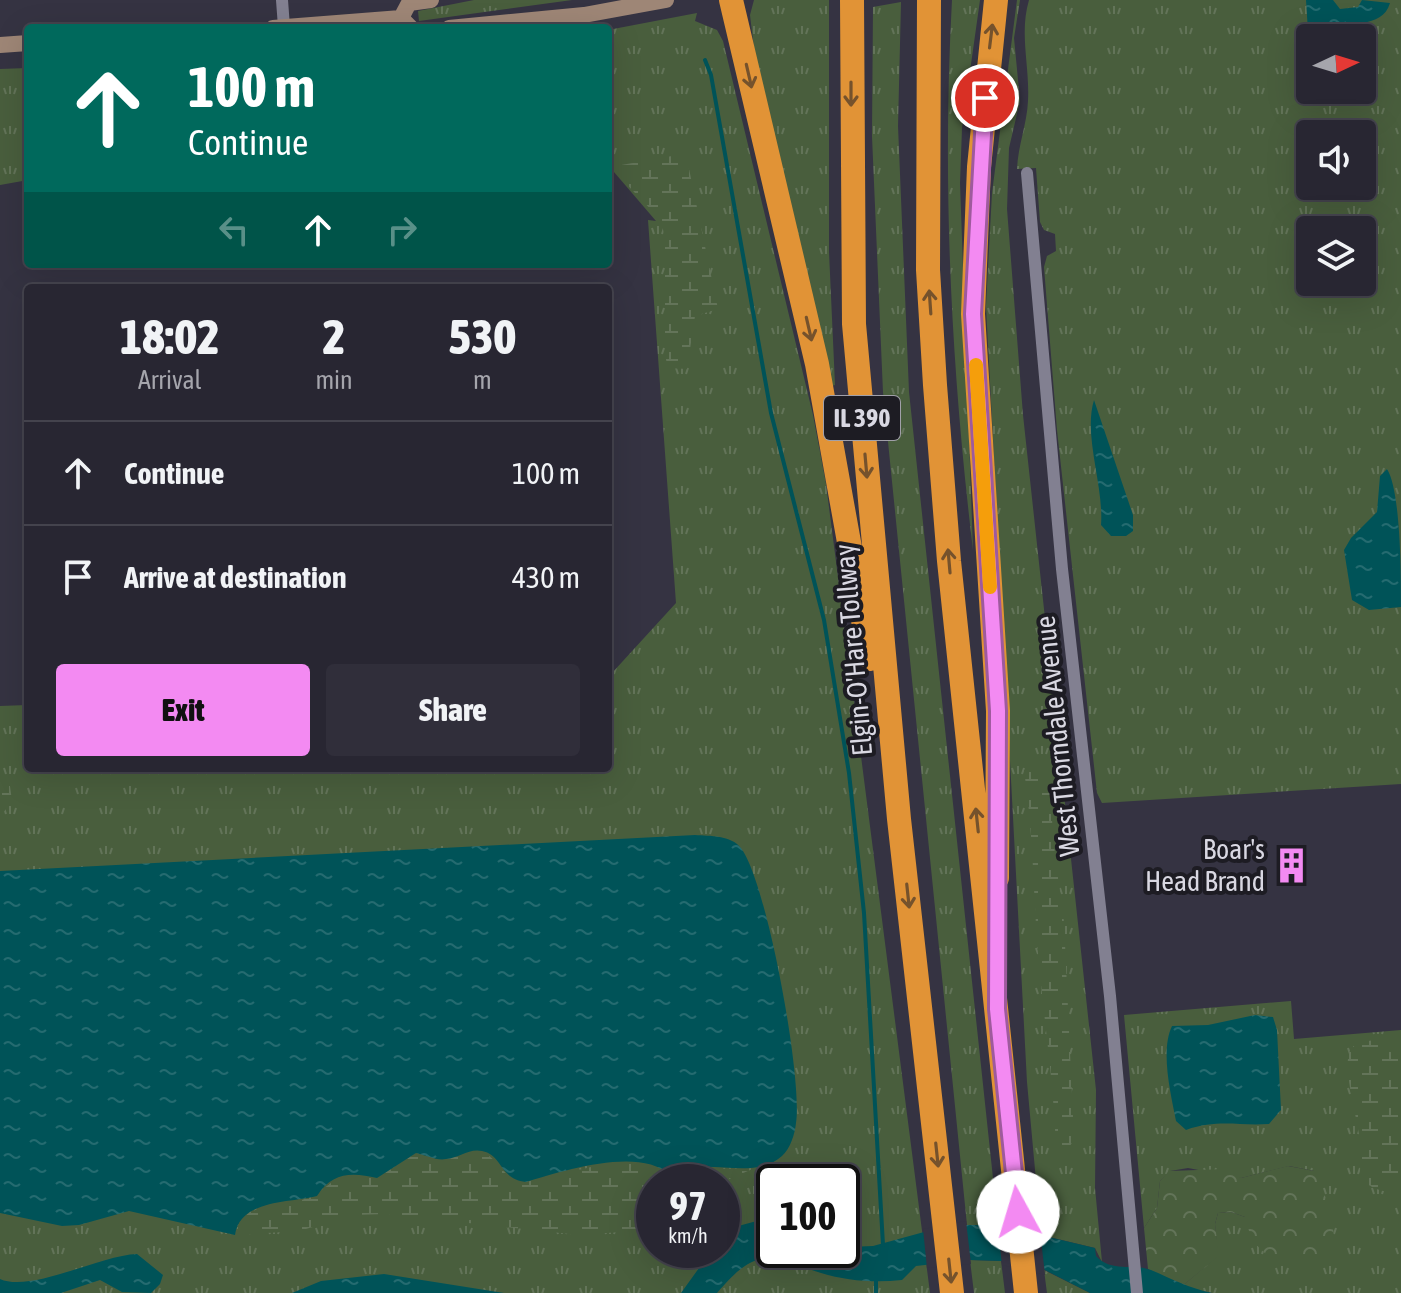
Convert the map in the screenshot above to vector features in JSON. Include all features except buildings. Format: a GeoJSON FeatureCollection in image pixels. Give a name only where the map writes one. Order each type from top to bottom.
{"type":"FeatureCollection","features":[{"type":"Feature","properties":{"kind":"highway"},"geometry":{"type":"LineString","coordinates":[[731,0],[817,364],[899,819]]}},
{"type":"Feature","properties":{"kind":"highway"},"geometry":{"type":"LineString","coordinates":[[996,0],[979,167],[973,314],[998,711],[997,1009]]}},
{"type":"Feature","properties":{"kind":"highway","name":"IL 390"},"geometry":{"type":"LineString","coordinates":[[929,1],[928,270],[935,385],[949,561],[1026,1293]]}},
{"type":"Feature","properties":{"kind":"highway","name":"Elgin-O'Hare Tollway"},"geometry":{"type":"LineString","coordinates":[[852,8],[854,324],[899,819],[952,1293]]}},
{"type":"Feature","properties":{"kind":"main road"},"geometry":{"type":"LineString","coordinates":[[376,24],[406,23],[409,3],[431,0]]}},
{"type":"Feature","properties":{"kind":"main road"},"geometry":{"type":"LineString","coordinates":[[491,24],[584,15],[666,0]]}},
{"type":"Feature","properties":{"kind":"main road"},"geometry":{"type":"LineString","coordinates":[[0,45],[24,43]]}},
{"type":"Feature","properties":{"kind":"street"},"geometry":{"type":"LineString","coordinates":[[282,0],[284,24]]}},
{"type":"Feature","properties":{"kind":"street","name":"West Thorndale Avenue"},"geometry":{"type":"LineString","coordinates":[[1027,173],[1062,569],[1107,967],[1137,1293]]}},
{"type":"Feature","properties":{"kind":"green space"},"geometry":{"type":"Polygon","coordinates":[[[474,0],[572,0],[419,21],[418,11],[474,0]]]}},
{"type":"Feature","properties":{"kind":"green space"},"geometry":{"type":"Polygon","coordinates":[[[754,0],[829,0],[829,252],[835,385],[832,386],[754,48],[750,15],[754,0]]]}},
{"type":"Feature","properties":{"kind":"green space"},"geometry":{"type":"Polygon","coordinates":[[[952,0],[980,0],[962,128],[960,183],[973,550],[959,413],[950,275],[948,138],[952,0]]]}},
{"type":"Feature","properties":{"kind":"green space"},"geometry":{"type":"Polygon","coordinates":[[[1017,0],[1020,0],[1014,38],[1020,101],[1009,148],[1007,209],[1023,415],[1096,1090],[1095,1188],[1102,1262],[1095,1248],[1041,1235],[1027,1082],[986,306],[992,193],[1017,0]]]}},
{"type":"Feature","properties":{"kind":"green space"},"geometry":{"type":"Polygon","coordinates":[[[1029,0],[1401,0],[1401,784],[1102,803],[1097,793],[1057,430],[1044,267],[1047,256],[1056,251],[1055,234],[1044,230],[1040,222],[1036,168],[1017,169],[1028,101],[1025,38],[1029,0]]]}},
{"type":"Feature","properties":{"kind":"green space"},"geometry":{"type":"Polygon","coordinates":[[[901,2],[898,126],[909,392],[998,1225],[967,1225],[883,392],[872,136],[873,7],[901,2]]]}},
{"type":"Feature","properties":{"kind":"green space"},"geometry":{"type":"Polygon","coordinates":[[[697,13],[695,21],[717,30],[723,41],[813,415],[826,484],[930,1293],[0,1293],[0,706],[24,705],[24,772],[612,772],[612,673],[676,603],[648,220],[656,221],[612,170],[612,29],[697,13]]]}},
{"type":"Feature","properties":{"kind":"green space"},"geometry":{"type":"Polygon","coordinates":[[[24,68],[24,181],[0,185],[0,69],[24,68]]]}},
{"type":"Feature","properties":{"kind":"green space"},"geometry":{"type":"Polygon","coordinates":[[[672,156],[688,164],[718,309],[695,316],[687,369],[668,368],[665,355],[665,239],[661,220],[612,167],[672,156]]]}},
{"type":"Feature","properties":{"kind":"green space"},"geometry":{"type":"Polygon","coordinates":[[[0,770],[9,779],[12,801],[0,817],[0,770]]]}},
{"type":"Feature","properties":{"kind":"green space"},"geometry":{"type":"Polygon","coordinates":[[[1024,770],[1046,771],[1050,780],[1053,838],[1064,922],[1074,1139],[1070,1146],[1056,1149],[1024,770]]]}},
{"type":"Feature","properties":{"kind":"green space"},"geometry":{"type":"Polygon","coordinates":[[[1291,1001],[1294,1039],[1401,1030],[1401,1293],[1212,1293],[1181,1287],[1218,1256],[1215,1224],[1218,1213],[1231,1212],[1245,1217],[1314,1171],[1289,1166],[1241,1178],[1188,1168],[1170,1171],[1160,1181],[1157,1208],[1144,1228],[1124,1015],[1291,1001]]]}},
{"type":"Feature","properties":{"kind":"green space"},"geometry":{"type":"Polygon","coordinates":[[[1401,1039],[1401,1192],[1389,1192],[1374,1188],[1360,1178],[1360,1139],[1348,1064],[1349,1054],[1356,1045],[1375,1040],[1401,1039]]]}},
{"type":"Feature","properties":{"kind":"green space"},"geometry":{"type":"Polygon","coordinates":[[[469,1150],[480,1152],[488,1155],[509,1176],[526,1182],[613,1162],[654,1164],[636,1164],[634,1231],[579,1235],[385,1214],[354,1215],[299,1231],[235,1235],[244,1216],[253,1211],[302,1200],[342,1176],[377,1178],[416,1153],[443,1160],[469,1150]]]}},
{"type":"Feature","properties":{"kind":"green space"},"geometry":{"type":"Polygon","coordinates":[[[1288,1166],[1314,1171],[1322,1188],[1333,1231],[1331,1249],[1327,1254],[1304,1262],[1272,1257],[1261,1250],[1254,1240],[1245,1217],[1231,1212],[1218,1213],[1215,1224],[1219,1256],[1181,1287],[1148,1269],[1144,1228],[1157,1208],[1160,1181],[1169,1171],[1226,1169],[1241,1178],[1288,1166]]]}},
{"type":"Feature","properties":{"kind":"green space"},"geometry":{"type":"Polygon","coordinates":[[[740,1168],[755,1168],[740,1174],[740,1168]]]}},
{"type":"Feature","properties":{"kind":"green space"},"geometry":{"type":"Polygon","coordinates":[[[970,1260],[1001,1261],[1005,1293],[974,1293],[970,1260]]]}},
{"type":"Feature","properties":{"kind":"green space"},"geometry":{"type":"Polygon","coordinates":[[[1044,1270],[1090,1293],[1047,1293],[1044,1270]]]}},
{"type":"Feature","properties":{"kind":"water"},"geometry":{"type":"Polygon","coordinates":[[[1306,0],[1333,0],[1340,9],[1358,7],[1362,0],[1390,3],[1386,12],[1379,17],[1360,24],[1308,24],[1306,0]]]}},
{"type":"Feature","properties":{"kind":"water"},"geometry":{"type":"Polygon","coordinates":[[[1094,400],[1133,515],[1133,531],[1126,536],[1111,536],[1101,525],[1091,429],[1094,400]]]}},
{"type":"Feature","properties":{"kind":"water"},"geometry":{"type":"Polygon","coordinates":[[[1387,469],[1398,514],[1401,607],[1369,610],[1352,600],[1344,550],[1351,538],[1377,512],[1380,476],[1387,469]]]}},
{"type":"Feature","properties":{"kind":"water"},"geometry":{"type":"Polygon","coordinates":[[[695,835],[726,838],[741,848],[751,868],[772,939],[794,1067],[797,1100],[792,1141],[785,1153],[773,1162],[756,1164],[753,1168],[740,1168],[740,1164],[621,1162],[579,1167],[526,1182],[511,1176],[494,1157],[482,1151],[442,1159],[416,1153],[377,1178],[343,1176],[329,1182],[317,1196],[256,1209],[239,1223],[235,1235],[129,1211],[79,1225],[62,1226],[0,1213],[0,871],[695,835]]]}},
{"type":"Feature","properties":{"kind":"water"},"geometry":{"type":"Polygon","coordinates":[[[1255,1015],[1273,1017],[1277,1030],[1281,1110],[1269,1124],[1218,1124],[1186,1130],[1176,1121],[1168,1073],[1167,1048],[1172,1026],[1208,1025],[1255,1015]]]}},
{"type":"Feature","properties":{"kind":"water"},"geometry":{"type":"Polygon","coordinates":[[[756,1221],[756,1261],[743,1267],[717,1293],[681,1293],[699,1268],[740,1268],[740,1226],[756,1221]]]}},
{"type":"Feature","properties":{"kind":"water"},"geometry":{"type":"Polygon","coordinates":[[[998,1225],[1095,1248],[1096,1256],[1109,1264],[1144,1268],[1212,1293],[1090,1293],[1037,1266],[1001,1261],[970,1260],[916,1266],[902,1280],[871,1281],[806,1268],[860,1268],[860,1247],[873,1246],[935,1229],[998,1225]]]}},
{"type":"Feature","properties":{"kind":"water"},"geometry":{"type":"Polygon","coordinates":[[[137,1254],[163,1275],[160,1284],[151,1293],[122,1292],[100,1280],[61,1293],[0,1293],[0,1279],[13,1282],[47,1278],[105,1260],[137,1254]]]}},
{"type":"Feature","properties":{"kind":"water"},"geometry":{"type":"Polygon","coordinates":[[[384,1274],[504,1293],[292,1293],[321,1281],[384,1274]]]}},
{"type":"Feature","properties":{"kind":"pier"},"geometry":{"type":"Polygon","coordinates":[[[966,1221],[971,1264],[927,1268],[923,1229],[966,1221]]]}},
{"type":"Feature","properties":{"kind":"pier"},"geometry":{"type":"Polygon","coordinates":[[[997,1221],[1040,1231],[1045,1275],[1002,1265],[997,1221]]]}},
{"type":"Feature","properties":{"kind":"waterway"},"geometry":{"type":"LineString","coordinates":[[705,60],[711,75],[771,413],[824,620],[849,773],[864,913],[883,1245]]}},
{"type":"Feature","properties":{"kind":"waterway"},"geometry":{"type":"LineString","coordinates":[[876,1275],[876,1293]]}},
{"type":"Feature","properties":{"kind":"slow traffic"},"geometry":{"type":"LineString","coordinates":[[976,365],[990,587]]}},
{"type":"Feature","properties":{"kind":"place","name":"Boar's Head Brand"},"geometry":{"type":"Point","coordinates":[1291,865]}},
{"type":"Feature","properties":{"kind":"route"},"geometry":{"type":"LineString","coordinates":[[985,98],[973,314],[998,711],[997,1009],[1018,1212]]}}]}
